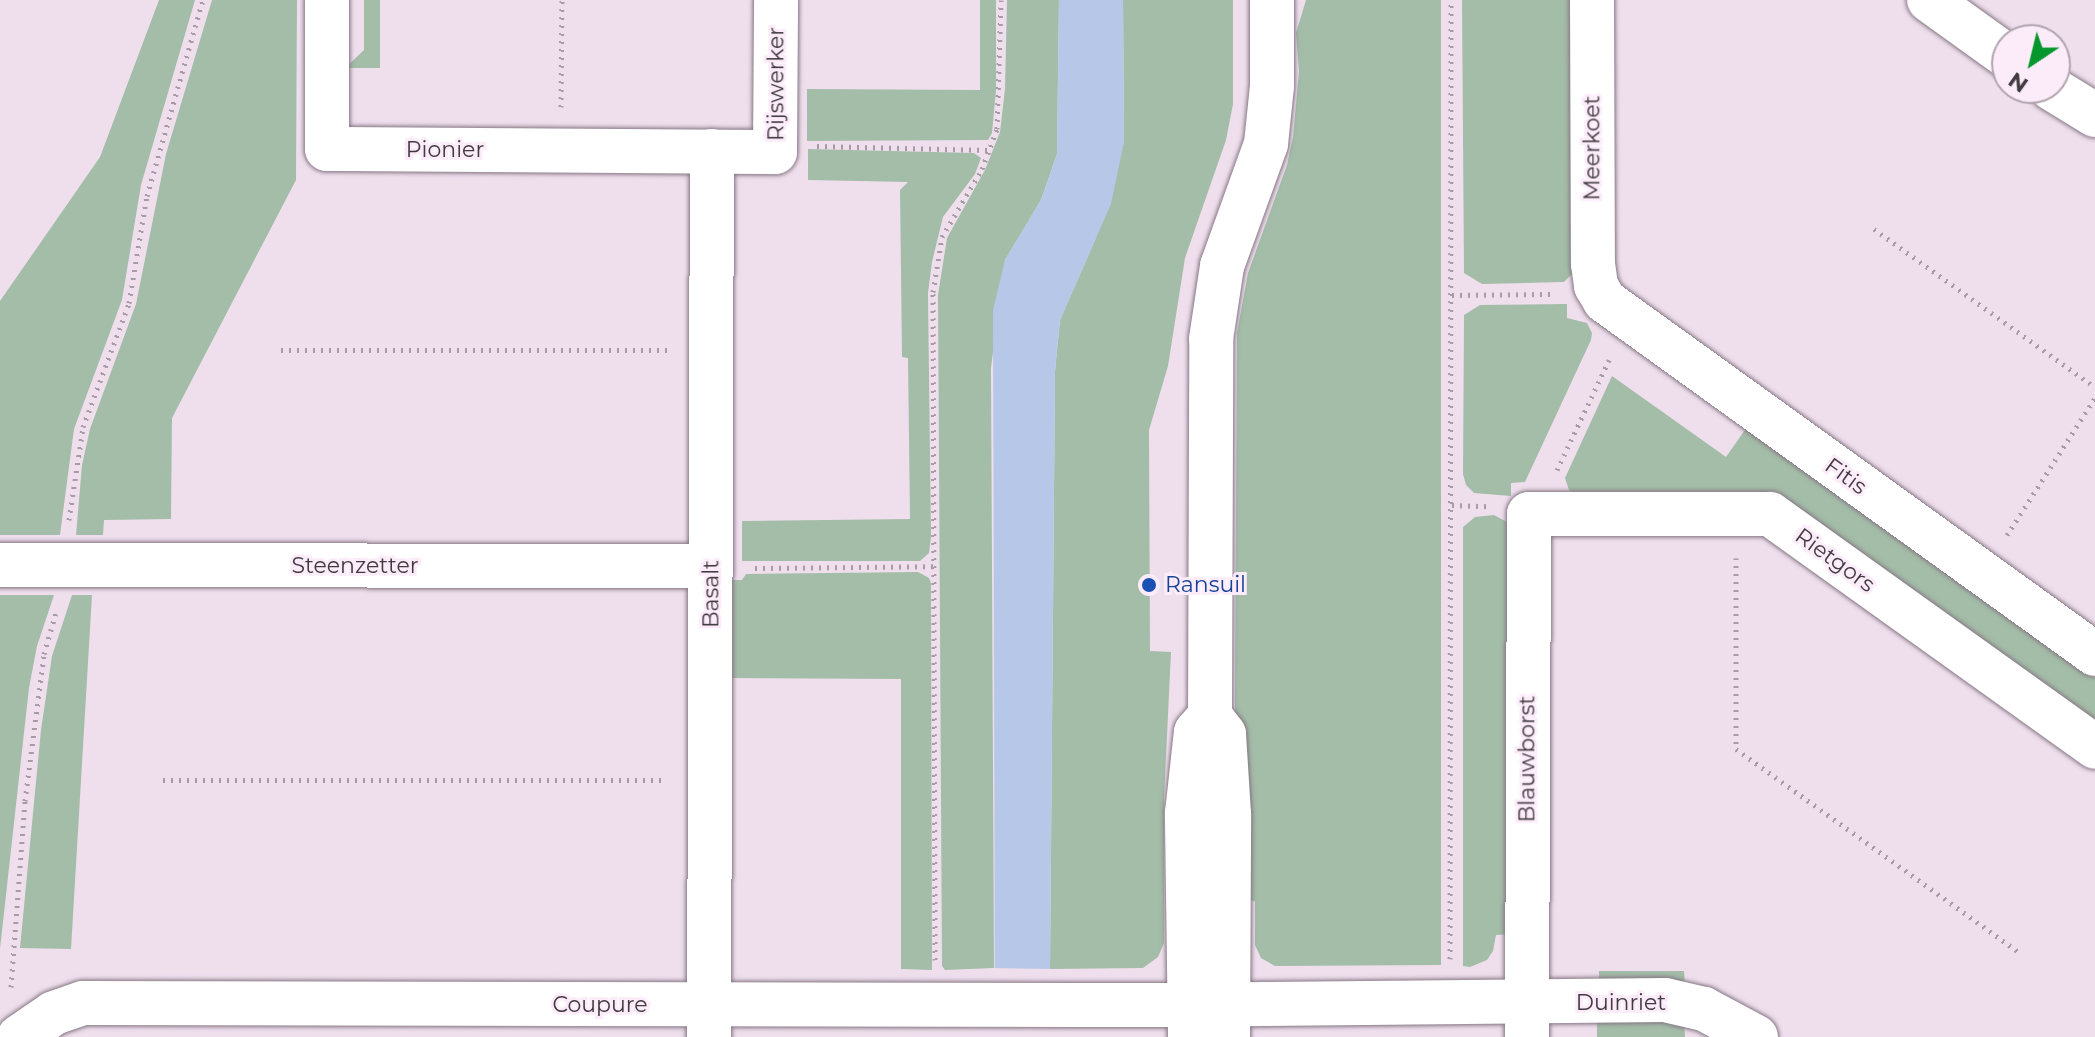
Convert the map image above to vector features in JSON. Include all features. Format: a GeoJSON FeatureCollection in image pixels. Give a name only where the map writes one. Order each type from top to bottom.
{"type":"FeatureCollection","features":[{"type":"Feature","properties":{"kind":"street","name":"Pionier"},"geometry":{"type":"LineString","coordinates":[[327,0],[327,149],[712,151]]}},
{"type":"Feature","properties":{"kind":"street","name":"Rijswerker"},"geometry":{"type":"LineString","coordinates":[[712,151],[775,152],[776,0]]}},
{"type":"Feature","properties":{"kind":"street"},"geometry":{"type":"LineString","coordinates":[[1272,0],[1272,86],[1266,144],[1222,266],[1211,339],[1210,716],[1224,734],[1228,801],[1209,1021],[1451,1004],[1527,1021]]}},
{"type":"Feature","properties":{"kind":"street","name":"Meerkoet"},"geometry":{"type":"LineString","coordinates":[[1592,0],[1593,264],[1601,294]]}},
{"type":"Feature","properties":{"kind":"street"},"geometry":{"type":"LineString","coordinates":[[1929,0],[1991,45]]}},
{"type":"Feature","properties":{"kind":"street"},"geometry":{"type":"LineString","coordinates":[[2071,100],[2095,115]]}},
{"type":"Feature","properties":{"kind":"street","name":"Basalt"},"geometry":{"type":"LineString","coordinates":[[709,1020],[728,567],[712,151]]}},
{"type":"Feature","properties":{"kind":"street","name":"Fitis"},"geometry":{"type":"LineString","coordinates":[[1601,294],[1617,313],[2095,654]]}},
{"type":"Feature","properties":{"kind":"street","name":"Rietgors"},"geometry":{"type":"LineString","coordinates":[[1529,514],[1770,514],[2095,747]]}},
{"type":"Feature","properties":{"kind":"street","name":"Blauwborst"},"geometry":{"type":"LineString","coordinates":[[1527,1021],[1529,514]]}},
{"type":"Feature","properties":{"kind":"street","name":"Steenzetter"},"geometry":{"type":"LineString","coordinates":[[0,565],[728,567]]}},
{"type":"Feature","properties":{"kind":"street","name":"Duinriet"},"geometry":{"type":"LineString","coordinates":[[1527,1021],[1665,1000],[1704,1009],[1756,1037]]}},
{"type":"Feature","properties":{"kind":"street","name":"Coupure"},"geometry":{"type":"LineString","coordinates":[[15,1019],[54,1013],[83,1003],[709,1020],[988,1004],[1067,1004],[1209,1021]]}},
{"type":"Feature","properties":{"kind":"path"},"geometry":{"type":"LineString","coordinates":[[68,523],[74,469],[83,427],[129,303],[147,196],[203,0]]}},
{"type":"Feature","properties":{"kind":"path"},"geometry":{"type":"LineString","coordinates":[[561,150],[562,0]]}},
{"type":"Feature","properties":{"kind":"path"},"geometry":{"type":"LineString","coordinates":[[935,970],[936,267],[948,223],[982,169],[998,117],[1001,0]]}},
{"type":"Feature","properties":{"kind":"path"},"geometry":{"type":"LineString","coordinates":[[1451,0],[1451,1004]]}},
{"type":"Feature","properties":{"kind":"path"},"geometry":{"type":"LineString","coordinates":[[806,146],[988,150]]}},
{"type":"Feature","properties":{"kind":"path"},"geometry":{"type":"LineString","coordinates":[[1874,229],[2095,387]]}},
{"type":"Feature","properties":{"kind":"path"},"geometry":{"type":"LineString","coordinates":[[1452,295],[1552,294]]}},
{"type":"Feature","properties":{"kind":"path"},"geometry":{"type":"LineString","coordinates":[[1556,473],[1616,346]]}},
{"type":"Feature","properties":{"kind":"path"},"geometry":{"type":"LineString","coordinates":[[281,350],[674,350]]}},
{"type":"Feature","properties":{"kind":"path"},"geometry":{"type":"LineString","coordinates":[[1982,574],[2095,398]]}},
{"type":"Feature","properties":{"kind":"path"},"geometry":{"type":"LineString","coordinates":[[1736,514],[1736,749],[2019,952]]}},
{"type":"Feature","properties":{"kind":"path"},"geometry":{"type":"LineString","coordinates":[[728,567],[934,566]]}},
{"type":"Feature","properties":{"kind":"path"},"geometry":{"type":"LineString","coordinates":[[15,1019],[11,948],[25,801],[44,654],[62,595]]}},
{"type":"Feature","properties":{"kind":"path"},"geometry":{"type":"LineString","coordinates":[[163,780],[673,780]]}},
{"type":"Feature","properties":{"kind":"green space"},"geometry":{"type":"Polygon","coordinates":[[[159,0],[195,0],[141,185],[122,300],[74,429],[60,535],[0,535],[0,301],[100,157],[159,0]]]}},
{"type":"Feature","properties":{"kind":"green space"},"geometry":{"type":"Polygon","coordinates":[[[212,0],[297,0],[296,180],[172,418],[171,519],[104,520],[103,535],[76,535],[82,465],[90,429],[136,304],[166,154],[212,0]]]}},
{"type":"Feature","properties":{"kind":"green space"},"geometry":{"type":"Polygon","coordinates":[[[364,0],[380,0],[380,68],[345,68],[364,50],[364,0]]]}},
{"type":"Feature","properties":{"kind":"green space"},"geometry":{"type":"Polygon","coordinates":[[[980,0],[996,0],[996,90],[992,133],[988,140],[807,141],[807,89],[980,90],[980,0]]]}},
{"type":"Feature","properties":{"kind":"green space"},"geometry":{"type":"Polygon","coordinates":[[[1007,0],[1059,0],[1057,154],[1041,200],[1005,260],[991,368],[994,968],[945,970],[942,966],[938,295],[947,238],[985,170],[1000,132],[1005,89],[1007,0]]]}},
{"type":"Feature","properties":{"kind":"green space"},"geometry":{"type":"Polygon","coordinates":[[[1123,0],[1233,0],[1233,104],[1226,140],[1185,258],[1168,366],[1149,430],[1150,651],[1171,652],[1164,799],[1164,943],[1158,957],[1143,968],[1050,969],[1055,371],[1060,320],[1095,240],[1124,142],[1123,0]]]}},
{"type":"Feature","properties":{"kind":"green space"},"geometry":{"type":"Polygon","coordinates":[[[1306,0],[1441,0],[1441,965],[1275,966],[1261,958],[1255,945],[1255,901],[1240,900],[1235,705],[1237,333],[1248,273],[1287,165],[1293,137],[1299,71],[1296,33],[1306,0]]]}},
{"type":"Feature","properties":{"kind":"green space"},"geometry":{"type":"Polygon","coordinates":[[[1462,0],[1575,0],[1575,271],[1564,282],[1482,284],[1464,273],[1462,0]]]}},
{"type":"Feature","properties":{"kind":"green space"},"geometry":{"type":"Polygon","coordinates":[[[808,149],[974,153],[981,158],[975,174],[943,217],[932,262],[928,293],[931,537],[929,553],[920,561],[742,561],[742,521],[910,519],[908,358],[902,357],[900,190],[908,182],[808,180],[808,149]]]}},
{"type":"Feature","properties":{"kind":"green space"},"geometry":{"type":"Polygon","coordinates":[[[1567,304],[1567,318],[1587,323],[1592,333],[1591,340],[1525,482],[1511,483],[1511,496],[1474,493],[1466,485],[1463,474],[1464,315],[1480,305],[1567,304]]]}},
{"type":"Feature","properties":{"kind":"green space"},"geometry":{"type":"Polygon","coordinates":[[[1612,376],[1726,457],[1747,427],[2095,677],[2095,724],[1776,496],[1577,495],[1569,490],[1565,478],[1612,376]]]}},
{"type":"Feature","properties":{"kind":"green space"},"geometry":{"type":"Polygon","coordinates":[[[1494,515],[1507,522],[1511,934],[1496,935],[1493,951],[1487,960],[1470,967],[1463,966],[1463,527],[1475,517],[1494,515]]]}},
{"type":"Feature","properties":{"kind":"green space"},"geometry":{"type":"Polygon","coordinates":[[[918,572],[929,578],[931,583],[932,970],[901,969],[901,679],[729,678],[728,580],[742,580],[746,574],[918,572]]]}},
{"type":"Feature","properties":{"kind":"green space"},"geometry":{"type":"Polygon","coordinates":[[[0,595],[54,595],[37,646],[29,688],[0,949],[0,595]]]}},
{"type":"Feature","properties":{"kind":"green space"},"geometry":{"type":"Polygon","coordinates":[[[72,595],[92,595],[71,949],[20,948],[41,730],[52,656],[72,595]]]}},
{"type":"Feature","properties":{"kind":"green space"},"geometry":{"type":"Polygon","coordinates":[[[1599,971],[1684,971],[1685,988],[1599,988],[1599,971]]]}},
{"type":"Feature","properties":{"kind":"green space"},"geometry":{"type":"Polygon","coordinates":[[[1597,1022],[1684,1022],[1685,1037],[1597,1037],[1597,1022]]]}},
{"type":"Feature","properties":{"kind":"water"},"geometry":{"type":"Polygon","coordinates":[[[1059,0],[1123,0],[1124,142],[1111,204],[1060,320],[1055,371],[1050,969],[1045,1037],[995,1037],[993,310],[1005,260],[1041,200],[1057,154],[1059,0]]]}},
{"type":"Feature","properties":{"kind":"pier"},"geometry":{"type":"Polygon","coordinates":[[[990,968],[1054,969],[1049,1037],[991,1037],[990,968]]]}},
{"type":"Feature","properties":{"kind":"place","name":"Ransuil"},"geometry":{"type":"Point","coordinates":[1149,585]}}]}
